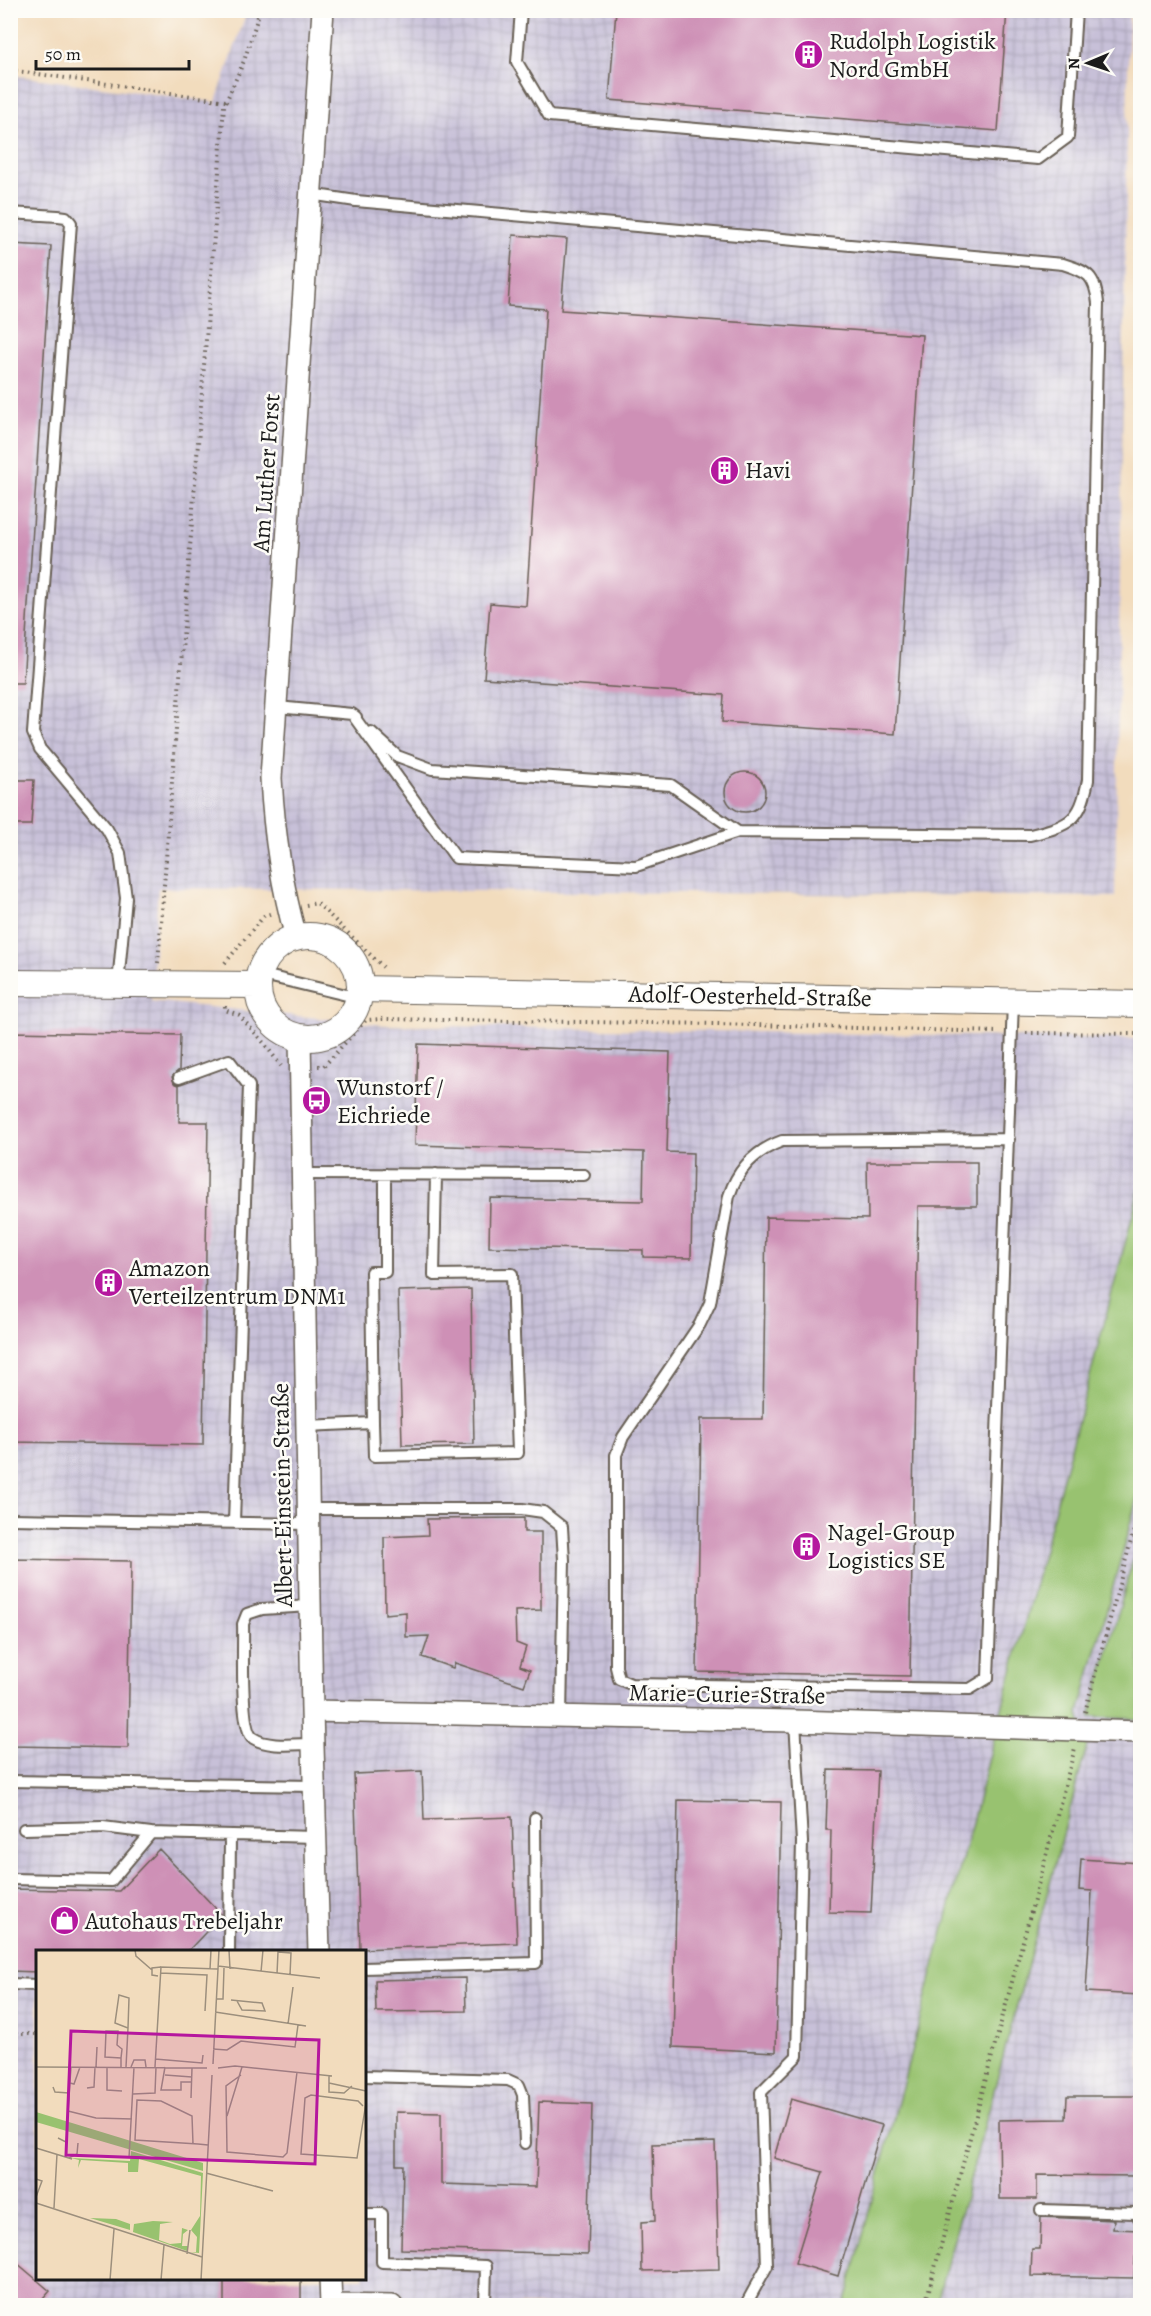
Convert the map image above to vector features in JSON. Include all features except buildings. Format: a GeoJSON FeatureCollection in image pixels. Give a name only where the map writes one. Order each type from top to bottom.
{"type":"FeatureCollection","features":[{"type":"Feature","properties":{"kind":"street","name":"Am Luther Forst"},"geometry":{"type":"LineString","coordinates":[[296,937],[282,884],[274,828],[271,778],[322,10]]}},
{"type":"Feature","properties":{"kind":"street"},"geometry":{"type":"LineString","coordinates":[[311,935],[327,939],[341,947],[352,958],[358,973],[359,994],[353,1013],[343,1025],[316,1038],[300,1037],[275,1025],[262,1010],[258,980],[272,951],[296,937],[311,935]]}},
{"type":"Feature","properties":{"kind":"street"},"geometry":{"type":"LineString","coordinates":[[10,983],[158,985],[258,980]]}},
{"type":"Feature","properties":{"kind":"street","name":"Adolf-Oesterheld-Straße"},"geometry":{"type":"LineString","coordinates":[[359,994],[1140,1004]]}},
{"type":"Feature","properties":{"kind":"street","name":"Albert-Einstein-Straße"},"geometry":{"type":"LineString","coordinates":[[300,1037],[306,1426],[319,1950]]}},
{"type":"Feature","properties":{"kind":"street","name":"Marie-Curie-Straße"},"geometry":{"type":"LineString","coordinates":[[312,1711],[795,1721],[1140,1732]]}},
{"type":"Feature","properties":{"kind":"street"},"geometry":{"type":"LineString","coordinates":[[330,2280],[331,2305],[392,2306]]}},
{"type":"Feature","properties":{"kind":"lane"},"geometry":{"type":"LineString","coordinates":[[521,10],[517,62],[549,117],[1038,159],[1068,137],[1076,10]]}},
{"type":"Feature","properties":{"kind":"lane"},"geometry":{"type":"LineString","coordinates":[[310,194],[356,201],[1063,264],[1080,270],[1093,280],[1098,303],[1088,780],[1083,806],[1069,823],[1030,836],[738,832],[636,866],[456,858],[352,714]]}},
{"type":"Feature","properties":{"kind":"lane"},"geometry":{"type":"LineString","coordinates":[[10,213],[66,217],[71,223],[33,733],[40,749],[107,830],[120,854],[126,898],[118,984]]}},
{"type":"Feature","properties":{"kind":"lane"},"geometry":{"type":"LineString","coordinates":[[277,707],[352,714],[397,756],[432,769],[671,785],[738,832]]}},
{"type":"Feature","properties":{"kind":"lane"},"geometry":{"type":"LineString","coordinates":[[258,980],[359,994]]}},
{"type":"Feature","properties":{"kind":"lane"},"geometry":{"type":"LineString","coordinates":[[1009,1139],[782,1141],[765,1148],[747,1162],[734,1181],[729,1196],[710,1303],[700,1324],[623,1437],[616,1455],[616,1667],[619,1679],[631,1684],[970,1689],[988,1678],[1009,1139],[1013,1033],[1013,1001]]}},
{"type":"Feature","properties":{"kind":"lane"},"geometry":{"type":"LineString","coordinates":[[179,1078],[229,1060],[249,1086],[234,1522]]}},
{"type":"Feature","properties":{"kind":"lane"},"geometry":{"type":"LineString","coordinates":[[301,1174],[584,1175]]}},
{"type":"Feature","properties":{"kind":"lane"},"geometry":{"type":"LineString","coordinates":[[385,1174],[385,1272],[371,1272],[374,1456],[518,1453],[512,1274],[435,1275],[436,1174]]}},
{"type":"Feature","properties":{"kind":"lane"},"geometry":{"type":"LineString","coordinates":[[306,1426],[373,1423]]}},
{"type":"Feature","properties":{"kind":"lane"},"geometry":{"type":"LineString","coordinates":[[10,1519],[234,1522],[522,1509],[543,1512],[562,1527],[564,1560],[561,1716]]}},
{"type":"Feature","properties":{"kind":"lane"},"geometry":{"type":"LineString","coordinates":[[310,1606],[262,1610],[247,1614],[243,1624],[245,1715],[248,1731],[254,1738],[274,1743],[313,1744]]}},
{"type":"Feature","properties":{"kind":"lane"},"geometry":{"type":"LineString","coordinates":[[745,2306],[766,2266],[761,2092],[797,2056],[802,1842],[795,1721]]}},
{"type":"Feature","properties":{"kind":"lane"},"geometry":{"type":"LineString","coordinates":[[10,1781],[314,1786]]}},
{"type":"Feature","properties":{"kind":"lane"},"geometry":{"type":"LineString","coordinates":[[366,1968],[536,1963],[535,1818]]}},
{"type":"Feature","properties":{"kind":"lane"},"geometry":{"type":"LineString","coordinates":[[24,1829],[103,1827],[152,1833],[316,1837]]}},
{"type":"Feature","properties":{"kind":"lane"},"geometry":{"type":"LineString","coordinates":[[10,1880],[111,1881],[152,1833]]}},
{"type":"Feature","properties":{"kind":"lane"},"geometry":{"type":"LineString","coordinates":[[229,1950],[230,1835]]}},
{"type":"Feature","properties":{"kind":"lane"},"geometry":{"type":"LineString","coordinates":[[10,1984],[36,1985]]}},
{"type":"Feature","properties":{"kind":"lane"},"geometry":{"type":"LineString","coordinates":[[366,2076],[508,2080],[519,2085],[523,2095],[525,2143]]}},
{"type":"Feature","properties":{"kind":"lane"},"geometry":{"type":"LineString","coordinates":[[1041,2210],[1136,2213],[1140,2219]]}},
{"type":"Feature","properties":{"kind":"lane"},"geometry":{"type":"LineString","coordinates":[[366,2214],[382,2214],[382,2262],[486,2266],[485,2306]]}},
{"type":"Feature","properties":{"kind":"path"},"geometry":{"type":"LineString","coordinates":[[158,985],[226,101],[244,61],[260,10]]}},
{"type":"Feature","properties":{"kind":"path"},"geometry":{"type":"LineString","coordinates":[[10,70],[226,101]]}},
{"type":"Feature","properties":{"kind":"path"},"geometry":{"type":"LineString","coordinates":[[300,1067],[324,1066],[366,1020],[382,1019],[1140,1034]]}},
{"type":"Feature","properties":{"kind":"path"},"geometry":{"type":"LineString","coordinates":[[922,2306],[929,2289],[1140,1507]]}},
{"type":"Feature","properties":{"kind":"path"},"geometry":{"type":"LineString","coordinates":[[10,2034],[36,2034]]}},
{"type":"Feature","properties":{"kind":"shaded area"},"geometry":{"type":"Polygon","coordinates":[[[247,11],[1129,11],[1115,897],[158,888],[151,1001],[385,1025],[1140,1039],[1140,2305],[11,2306],[11,75],[214,102],[214,107],[247,11]]]}},
{"type":"Feature","properties":{"kind":"green space"},"geometry":{"type":"Polygon","coordinates":[[[1140,1187],[1140,1487],[1079,1713],[1087,1746],[936,2305],[844,2306],[1140,1187]]]}},
{"type":"Feature","properties":{"kind":"green space"},"geometry":{"type":"Polygon","coordinates":[[[1140,1533],[1140,1719],[1090,1717],[1140,1533]]]}},
{"type":"Feature","properties":{"kind":"place","name":"Rudolph Logistik Nord GmbH"},"geometry":{"type":"Point","coordinates":[808,55]}},
{"type":"Feature","properties":{"kind":"place","name":"Havi"},"geometry":{"type":"Point","coordinates":[724,470]}},
{"type":"Feature","properties":{"kind":"place","name":"Wunstorf / Eichriede"},"geometry":{"type":"Point","coordinates":[316,1101]}},
{"type":"Feature","properties":{"kind":"place","name":"Amazon Verteilzentrum DNM1"},"geometry":{"type":"Point","coordinates":[108,1282]}},
{"type":"Feature","properties":{"kind":"place","name":"Nagel-Group Logistics SE"},"geometry":{"type":"Point","coordinates":[806,1546]}},
{"type":"Feature","properties":{"kind":"place","name":"Autohaus Trebeljahr"},"geometry":{"type":"Point","coordinates":[64,1921]}}]}
